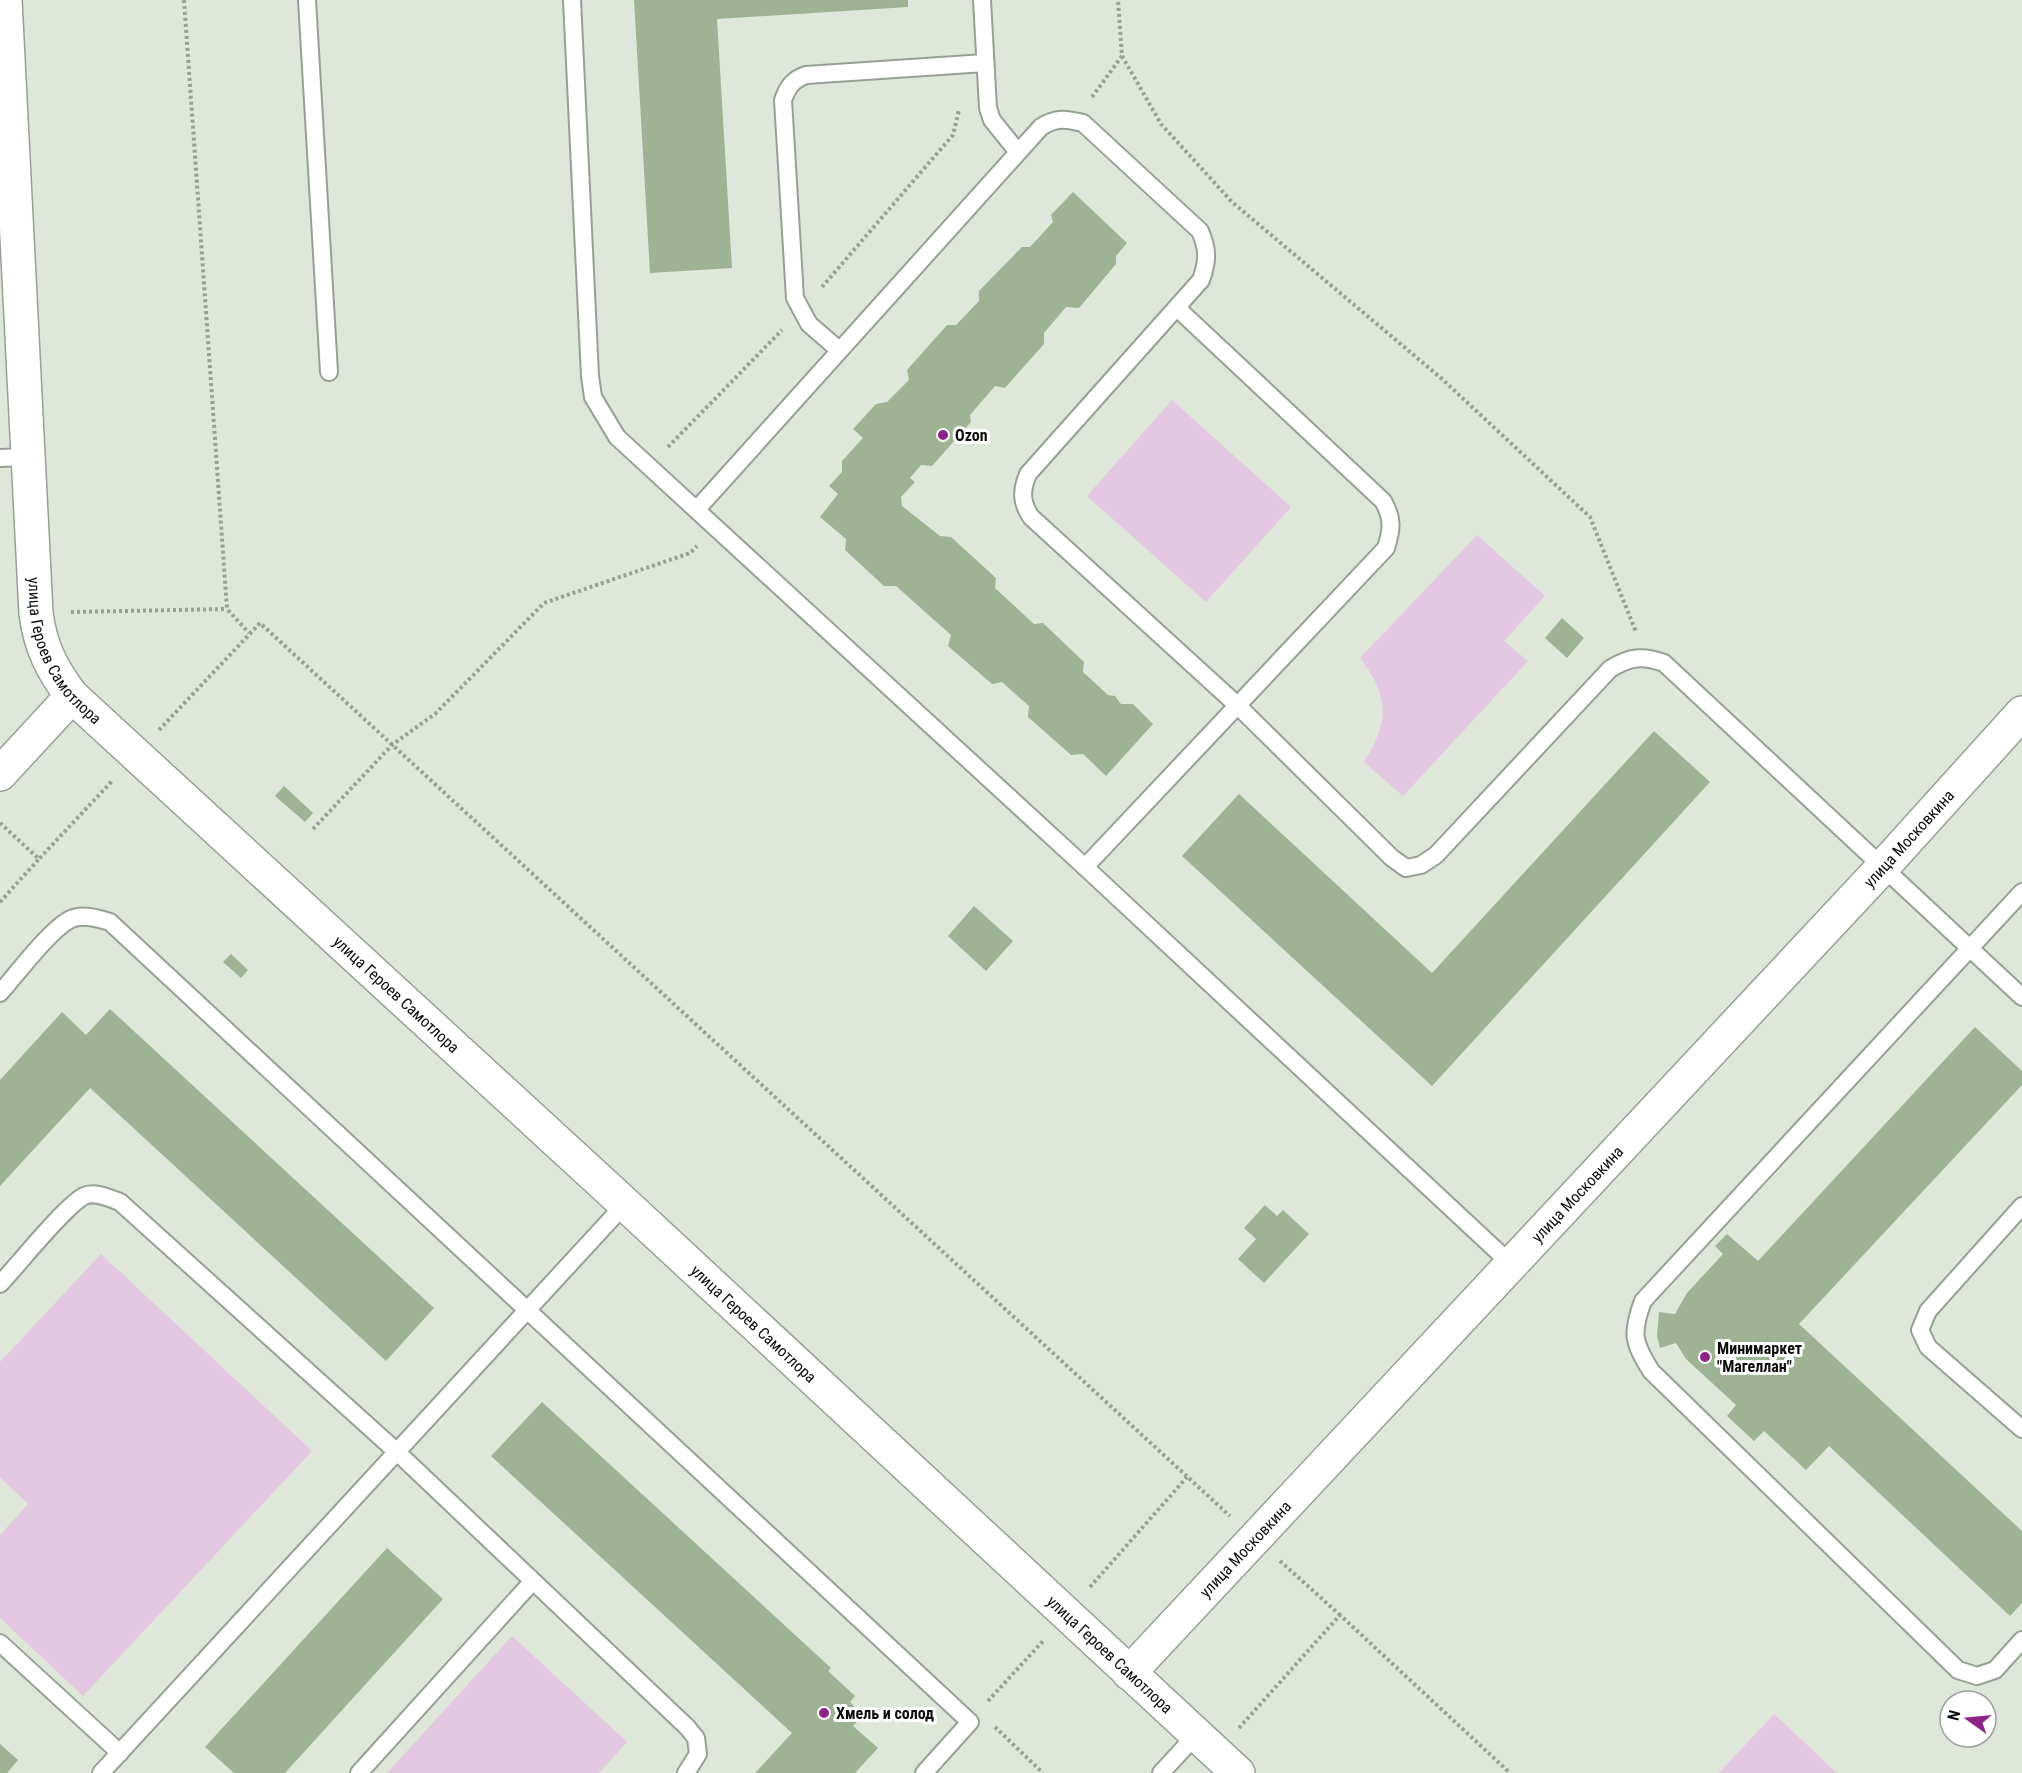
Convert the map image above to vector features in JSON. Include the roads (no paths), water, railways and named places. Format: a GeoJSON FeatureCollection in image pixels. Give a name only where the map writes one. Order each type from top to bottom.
{"type":"FeatureCollection","features":[{"type":"Feature","properties":{"kind":"main road","name":"улица Героев Самотлора"},"geometry":{"type":"LineString","coordinates":[[5,0],[6,147],[14,458],[36,613],[44,653],[56,675],[72,696],[625,1204],[1217,1754]]}},
{"type":"Feature","properties":{"kind":"main road"},"geometry":{"type":"LineString","coordinates":[[0,774],[72,696]]}},
{"type":"Feature","properties":{"kind":"main road","name":"улица Московкина"},"geometry":{"type":"LineString","coordinates":[[1129,1673],[1882,868],[2022,713]]}},
{"type":"Feature","properties":{"kind":"lane"},"geometry":{"type":"LineString","coordinates":[[307,0],[329,372]]}},
{"type":"Feature","properties":{"kind":"lane"},"geometry":{"type":"LineString","coordinates":[[572,0],[592,396],[617,436],[698,508],[1511,1264]]}},
{"type":"Feature","properties":{"kind":"lane"},"geometry":{"type":"LineString","coordinates":[[982,0],[988,108],[992,120],[1017,151]]}},
{"type":"Feature","properties":{"kind":"lane"},"geometry":{"type":"LineString","coordinates":[[839,350],[809,324],[800,312],[795,298],[783,100],[788,88],[795,79],[806,75],[985,63]]}},
{"type":"Feature","properties":{"kind":"lane"},"geometry":{"type":"LineString","coordinates":[[698,508],[1017,151],[1041,127],[1052,120],[1083,123],[1200,231],[1206,245],[1208,264],[1201,280],[1028,474],[1022,488],[1024,505],[1031,517],[1237,705],[1406,868],[1421,866],[1436,855],[1610,669],[1626,659],[1646,657],[1664,663],[2022,997]]}},
{"type":"Feature","properties":{"kind":"lane"},"geometry":{"type":"LineString","coordinates":[[1085,867],[1386,548],[1392,531],[1391,514],[1383,501],[1177,308]]}},
{"type":"Feature","properties":{"kind":"lane"},"geometry":{"type":"LineString","coordinates":[[2019,1650],[1995,1670],[1977,1676],[1958,1670],[1652,1371],[1638,1350],[1634,1324],[1643,1301],[2022,892]]}},
{"type":"Feature","properties":{"kind":"lane"},"geometry":{"type":"LineString","coordinates":[[0,993],[58,928],[70,919],[93,916],[110,922],[970,1722],[924,1773]]}},
{"type":"Feature","properties":{"kind":"lane"},"geometry":{"type":"LineString","coordinates":[[0,1284],[72,1206],[85,1195],[102,1195],[120,1202],[397,1452],[696,1738],[698,1754],[686,1773]]}},
{"type":"Feature","properties":{"kind":"lane"},"geometry":{"type":"LineString","coordinates":[[102,1773],[625,1204]]}},
{"type":"Feature","properties":{"kind":"lane"},"geometry":{"type":"LineString","coordinates":[[2022,1206],[1928,1311],[1920,1330],[1928,1347],[2022,1429]]}},
{"type":"Feature","properties":{"kind":"lane"},"geometry":{"type":"LineString","coordinates":[[359,1773],[532,1582]]}},
{"type":"Feature","properties":{"kind":"lane"},"geometry":{"type":"LineString","coordinates":[[0,1643],[120,1753]]}},
{"type":"Feature","properties":{"kind":"lane"},"geometry":{"type":"LineString","coordinates":[[1161,1773],[1217,1754]]}},
{"type":"Feature","properties":{"kind":"place","name":"Ozon"},"geometry":{"type":"Point","coordinates":[943,435]}},
{"type":"Feature","properties":{"kind":"place","name":"Минимаркет \"Магеллан\""},"geometry":{"type":"Point","coordinates":[1705,1357]}},
{"type":"Feature","properties":{"kind":"place","name":"Хмель и солод"},"geometry":{"type":"Point","coordinates":[824,1713]}}]}
